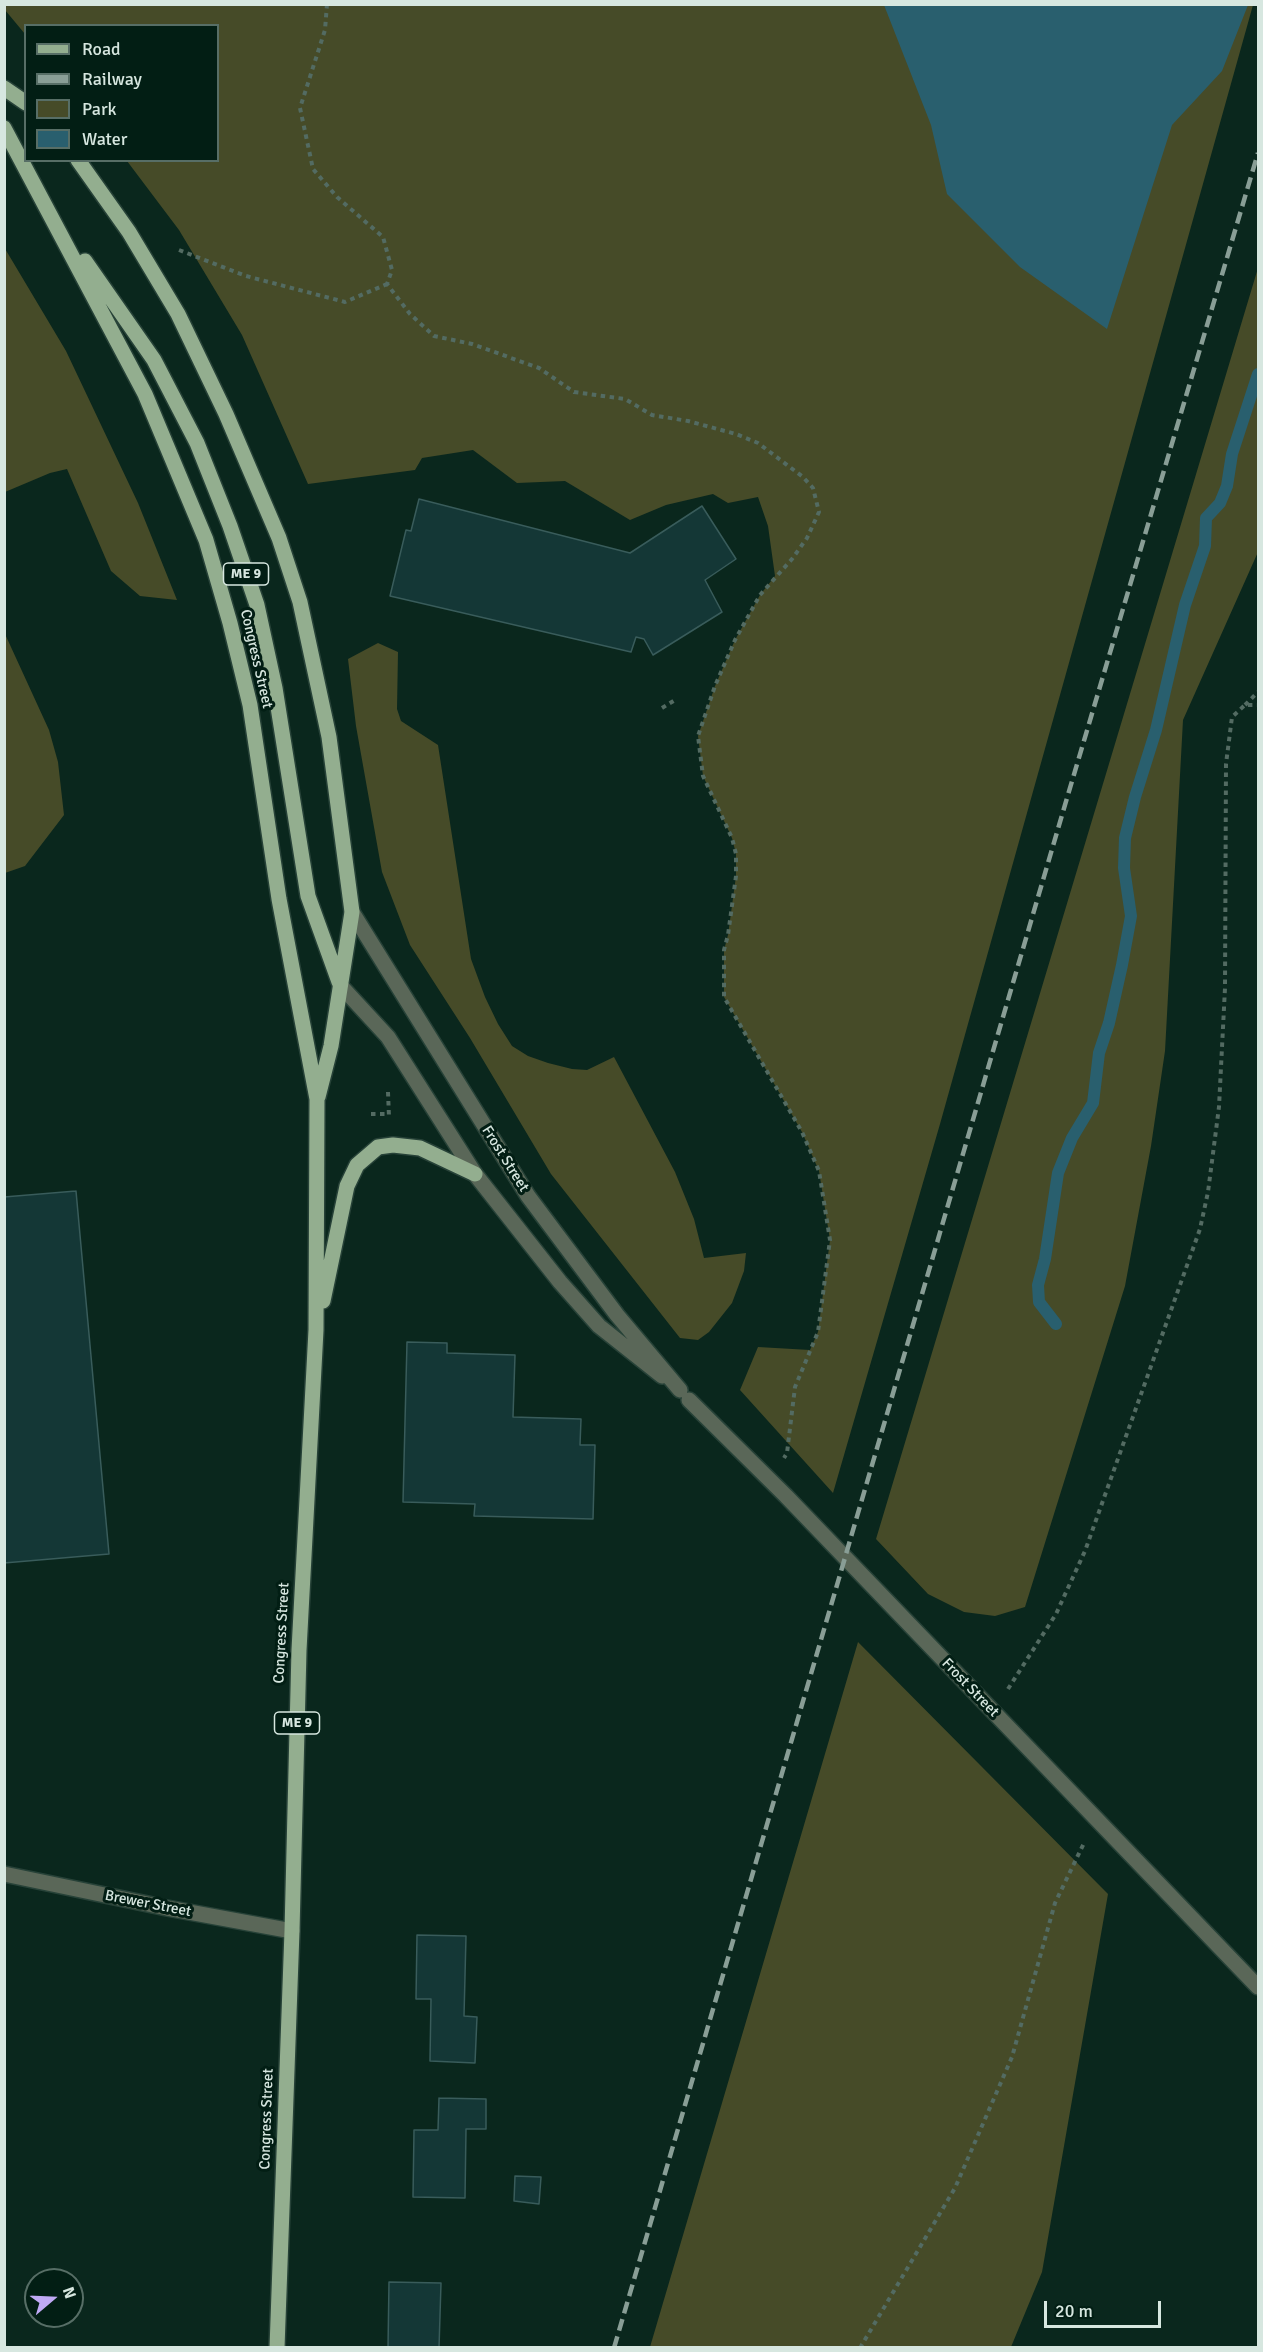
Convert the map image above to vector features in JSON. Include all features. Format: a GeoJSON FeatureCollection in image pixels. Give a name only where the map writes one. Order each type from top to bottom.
{"type":"FeatureCollection","features":[{"type":"Feature","properties":{"kind":"main road"},"geometry":{"type":"LineString","coordinates":[[4,88],[24,102]]}},
{"type":"Feature","properties":{"kind":"main road","name":"Congress Street"},"geometry":{"type":"LineString","coordinates":[[4,128],[46,203],[145,394],[206,540],[230,623],[250,705],[279,899],[317,1100],[316,1330],[299,1650],[292,1931],[277,2348]]}},
{"type":"Feature","properties":{"kind":"main road","name":"Congress Street"},"geometry":{"type":"LineString","coordinates":[[79,162],[129,232],[178,314],[226,414],[279,538],[300,602],[329,737],[352,912],[331,1046],[317,1100]]}},
{"type":"Feature","properties":{"kind":"main road","name":"ME 9"},"geometry":{"type":"LineString","coordinates":[[46,203],[154,360],[197,443],[230,526],[257,605],[275,688],[308,896],[340,985]]}},
{"type":"Feature","properties":{"kind":"main road"},"geometry":{"type":"LineString","coordinates":[[316,1330],[347,1186],[357,1166],[378,1147],[393,1145],[420,1148],[475,1174]]}},
{"type":"Feature","properties":{"kind":"street","name":"Frost Street"},"geometry":{"type":"LineString","coordinates":[[352,912],[528,1196],[617,1315],[685,1395],[786,1496],[1258,1986]]}},
{"type":"Feature","properties":{"kind":"street","name":"Frost Street"},"geometry":{"type":"LineString","coordinates":[[340,985],[388,1037],[475,1174],[560,1282],[599,1326],[636,1358],[685,1395]]}},
{"type":"Feature","properties":{"kind":"street","name":"Brewer Street"},"geometry":{"type":"LineString","coordinates":[[4,1874],[292,1931]]}},
{"type":"Feature","properties":{"kind":"path"},"geometry":{"type":"LineString","coordinates":[[178,249],[246,276],[345,302],[387,284],[392,270],[383,237],[337,197],[314,169],[302,118],[300,108],[325,30],[327,4]]}},
{"type":"Feature","properties":{"kind":"path"},"geometry":{"type":"LineString","coordinates":[[387,284],[410,314],[434,336],[472,344],[538,368],[574,392],[625,399],[652,415],[688,421],[736,434],[758,443],[803,477],[813,488],[819,512],[807,538],[760,595],[735,640],[718,679],[698,736],[703,776],[732,838],[736,854],[736,876],[724,950],[724,997],[802,1132],[819,1171],[830,1240],[818,1332],[795,1387],[787,1453]]}},
{"type":"Feature","properties":{"kind":"path"},"geometry":{"type":"LineString","coordinates":[[993,1712],[1056,1614],[1085,1551],[1200,1229],[1208,1192],[1220,1107],[1225,988],[1226,764],[1232,717],[1258,692]]}},
{"type":"Feature","properties":{"kind":"path"},"geometry":{"type":"LineString","coordinates":[[662,708],[675,700]]}},
{"type":"Feature","properties":{"kind":"path"},"geometry":{"type":"LineString","coordinates":[[1245,705],[1258,705]]}},
{"type":"Feature","properties":{"kind":"path"},"geometry":{"type":"LineString","coordinates":[[371,1114],[388,1114]]}},
{"type":"Feature","properties":{"kind":"path"},"geometry":{"type":"LineString","coordinates":[[860,2348],[955,2188],[1012,2057],[1055,1903],[1096,1818]]}},
{"type":"Feature","properties":{"kind":"green space"},"geometry":{"type":"Polygon","coordinates":[[[4,5],[1253,5],[940,1124],[833,1493],[740,1390],[758,1347],[810,1350],[818,1332],[830,1240],[819,1171],[802,1132],[724,997],[724,950],[736,876],[736,854],[732,838],[703,776],[698,736],[715,686],[735,640],[760,595],[775,576],[768,526],[758,497],[728,503],[713,494],[666,505],[630,520],[565,481],[517,483],[473,450],[422,458],[415,470],[308,484],[242,335],[179,230],[128,162],[219,162],[219,24],[24,24],[24,33],[5,10],[4,5]]]}},
{"type":"Feature","properties":{"kind":"green space"},"geometry":{"type":"Polygon","coordinates":[[[4,247],[66,351],[138,503],[177,600],[140,596],[111,571],[67,469],[50,473],[5,492],[4,247]]]}},
{"type":"Feature","properties":{"kind":"green space"},"geometry":{"type":"Polygon","coordinates":[[[1258,268],[1258,552],[1183,720],[1165,1051],[1151,1146],[1125,1286],[1025,1607],[995,1616],[964,1612],[928,1594],[876,1539],[1258,268]]]}},
{"type":"Feature","properties":{"kind":"green space"},"geometry":{"type":"Polygon","coordinates":[[[5,634],[49,730],[58,762],[64,815],[25,866],[5,873],[5,634]]]}},
{"type":"Feature","properties":{"kind":"green space"},"geometry":{"type":"Polygon","coordinates":[[[378,643],[398,652],[397,709],[401,721],[438,745],[471,959],[498,1024],[512,1046],[528,1056],[548,1063],[587,1070],[614,1057],[675,1172],[694,1219],[704,1258],[746,1253],[744,1271],[732,1303],[709,1332],[698,1340],[680,1338],[551,1174],[470,1038],[410,945],[382,872],[356,726],[348,659],[378,643]]]}},
{"type":"Feature","properties":{"kind":"green space"},"geometry":{"type":"Polygon","coordinates":[[[858,1642],[1108,1894],[1042,2272],[1011,2347],[650,2347],[858,1642]]]}},
{"type":"Feature","properties":{"kind":"water"},"geometry":{"type":"Polygon","coordinates":[[[884,5],[1248,5],[1222,71],[1172,125],[1107,329],[1020,267],[947,194],[931,125],[884,5]]]}},
{"type":"Feature","properties":{"kind":"building"},"geometry":{"type":"Polygon","coordinates":[[[419,499],[630,553],[702,506],[736,559],[705,580],[722,612],[653,655],[644,639],[636,637],[631,652],[390,596],[406,530],[411,531],[419,499]]]}},
{"type":"Feature","properties":{"kind":"building"},"geometry":{"type":"Polygon","coordinates":[[[76,1191],[109,1554],[4,1563],[4,1197],[76,1191]]]}},
{"type":"Feature","properties":{"kind":"building"},"geometry":{"type":"Polygon","coordinates":[[[407,1342],[447,1343],[447,1353],[515,1355],[513,1417],[581,1419],[580,1445],[595,1445],[593,1519],[474,1516],[475,1504],[403,1502],[407,1342]]]}},
{"type":"Feature","properties":{"kind":"building"},"geometry":{"type":"Polygon","coordinates":[[[417,1935],[466,1936],[464,2016],[477,2017],[475,2063],[430,2061],[431,1999],[416,1999],[417,1935]]]}},
{"type":"Feature","properties":{"kind":"building"},"geometry":{"type":"Polygon","coordinates":[[[439,2098],[486,2099],[486,2129],[466,2129],[465,2198],[413,2197],[414,2130],[438,2130],[439,2098]]]}},
{"type":"Feature","properties":{"kind":"building"},"geometry":{"type":"Polygon","coordinates":[[[515,2176],[541,2177],[539,2204],[514,2201],[515,2176]]]}},
{"type":"Feature","properties":{"kind":"building"},"geometry":{"type":"Polygon","coordinates":[[[389,2282],[441,2283],[439,2348],[388,2348],[389,2282]]]}},
{"type":"Feature","properties":{"kind":"waterway"},"geometry":{"type":"LineString","coordinates":[[1056,1324],[1039,1302],[1038,1285],[1045,1259],[1058,1173],[1072,1138],[1093,1103],[1099,1053],[1109,1023],[1122,965],[1131,916],[1124,868],[1125,838],[1156,730],[1185,605],[1205,546],[1206,518],[1220,503],[1227,486],[1232,454],[1258,374]]}},
{"type":"Feature","properties":{"kind":"railway"},"geometry":{"type":"LineString","coordinates":[[614,2348],[1258,153]]}}]}
